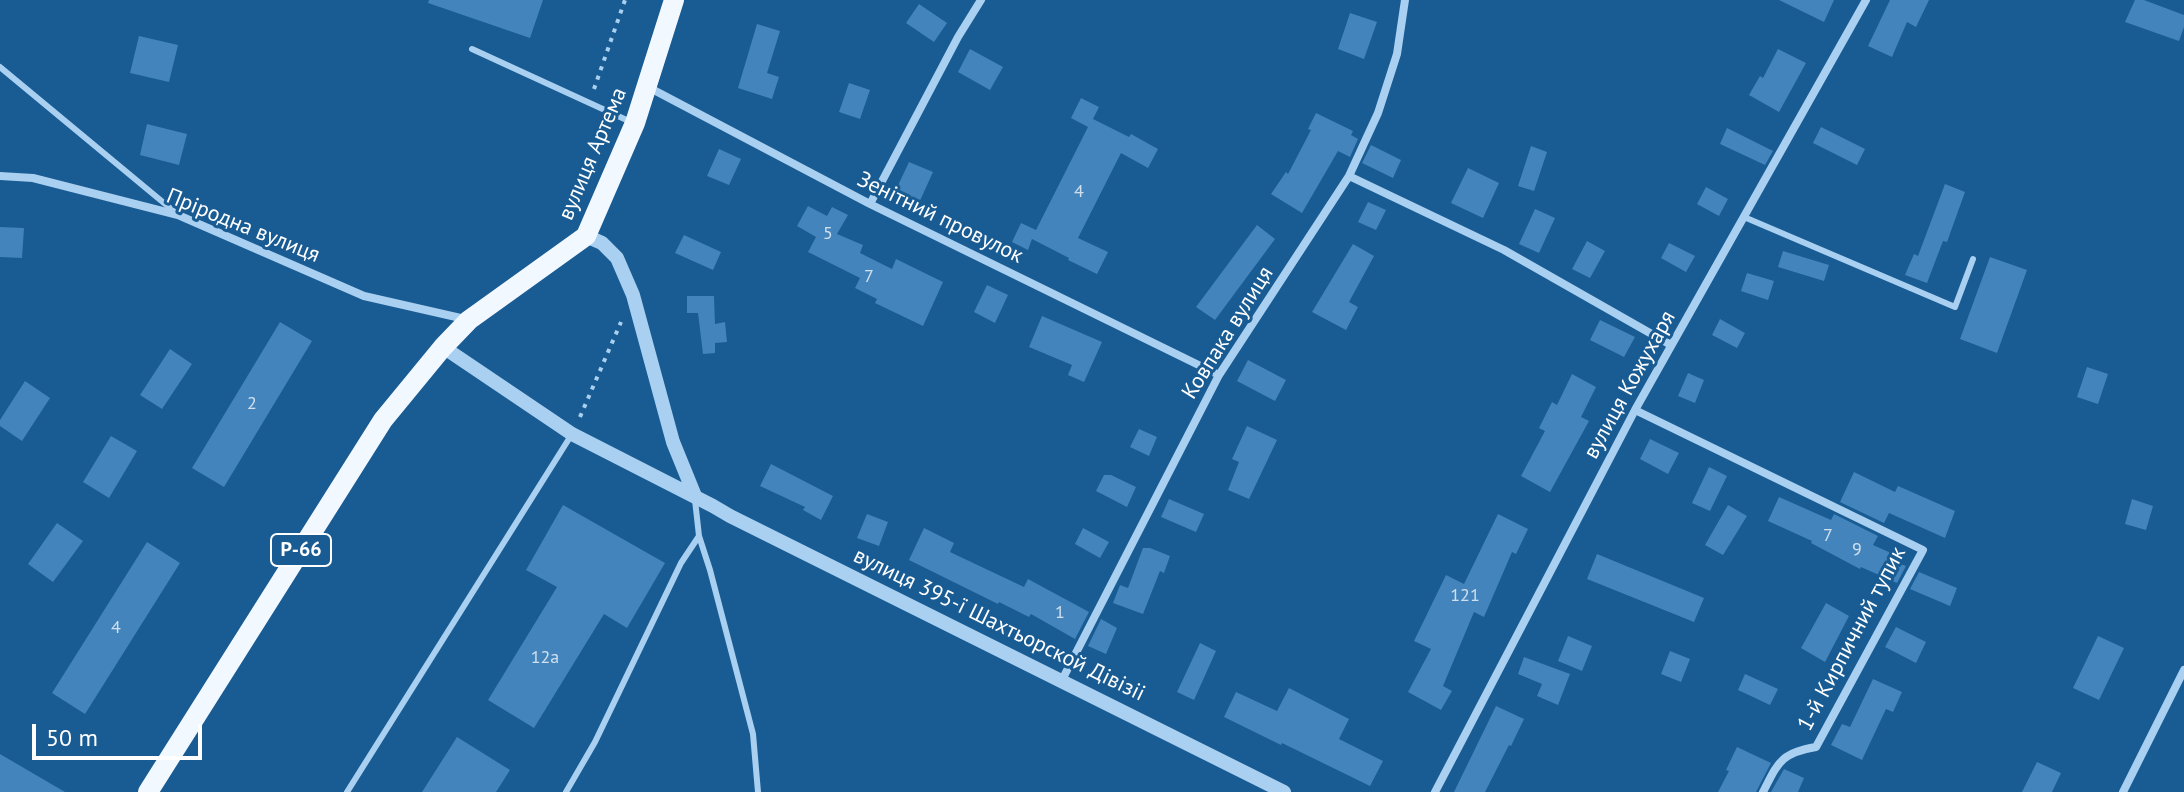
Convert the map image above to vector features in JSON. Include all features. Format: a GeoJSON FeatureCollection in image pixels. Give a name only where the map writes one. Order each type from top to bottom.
{"type":"FeatureCollection","features":[{"type":"Feature","properties":{"kind":"main road","name":"вулиця Артема"},"geometry":{"type":"LineString","coordinates":[[469,320],[586,236],[635,123],[674,0]]}},
{"type":"Feature","properties":{"kind":"main road","name":"Р-66"},"geometry":{"type":"LineString","coordinates":[[148,792],[383,420],[469,320]]}},
{"type":"Feature","properties":{"kind":"street"},"geometry":{"type":"LineString","coordinates":[[870,204],[958,37],[981,0]]}},
{"type":"Feature","properties":{"kind":"street","name":"Ковпака вулиця"},"geometry":{"type":"LineString","coordinates":[[1062,680],[1219,375],[1349,176],[1378,113],[1397,54],[1405,0]]}},
{"type":"Feature","properties":{"kind":"street","name":"вулиця Кожухаря"},"geometry":{"type":"LineString","coordinates":[[1435,792],[1635,410],[1866,0]]}},
{"type":"Feature","properties":{"kind":"street","name":"Зенітний провулок"},"geometry":{"type":"LineString","coordinates":[[648,87],[870,204],[1219,375]]}},
{"type":"Feature","properties":{"kind":"street","name":"Пріродна вулиця"},"geometry":{"type":"LineString","coordinates":[[0,176],[33,178],[178,215],[364,296],[469,320]]}},
{"type":"Feature","properties":{"kind":"street"},"geometry":{"type":"LineString","coordinates":[[1349,176],[1504,250],[1671,345]]}},
{"type":"Feature","properties":{"kind":"street"},"geometry":{"type":"LineString","coordinates":[[586,236],[602,243],[617,258],[633,295],[673,442],[695,496]]}},
{"type":"Feature","properties":{"kind":"street","name":"вулиця 395-ї Шахтьорской Дівізіі"},"geometry":{"type":"LineString","coordinates":[[443,347],[572,434],[1284,792]]}},
{"type":"Feature","properties":{"kind":"street","name":"1-й Кирпичний тупик"},"geometry":{"type":"LineString","coordinates":[[1635,410],[1923,550],[1816,747],[1800,750],[1779,761],[1763,792]]}},
{"type":"Feature","properties":{"kind":"street"},"geometry":{"type":"LineString","coordinates":[[2123,792],[2184,670]]}},
{"type":"Feature","properties":{"kind":"lane"},"geometry":{"type":"LineString","coordinates":[[472,49],[635,123]]}},
{"type":"Feature","properties":{"kind":"lane"},"geometry":{"type":"LineString","coordinates":[[0,67],[178,215]]}},
{"type":"Feature","properties":{"kind":"lane"},"geometry":{"type":"LineString","coordinates":[[1744,217],[1955,307],[1973,259]]}},
{"type":"Feature","properties":{"kind":"lane"},"geometry":{"type":"LineString","coordinates":[[347,792],[572,434]]}},
{"type":"Feature","properties":{"kind":"lane"},"geometry":{"type":"LineString","coordinates":[[695,496],[699,536],[753,734],[758,792]]}},
{"type":"Feature","properties":{"kind":"lane"},"geometry":{"type":"LineString","coordinates":[[566,792],[595,742],[681,563],[699,536]]}},
{"type":"Feature","properties":{"kind":"path"},"geometry":{"type":"LineString","coordinates":[[589,102],[625,0]]}},
{"type":"Feature","properties":{"kind":"path"},"geometry":{"type":"LineString","coordinates":[[572,434],[633,295]]}},
{"type":"Feature","properties":{"kind":"building"},"geometry":{"type":"Polygon","coordinates":[[[429,0],[543,0],[530,38],[428,3],[429,0]]]}},
{"type":"Feature","properties":{"kind":"building"},"geometry":{"type":"Polygon","coordinates":[[[1779,0],[1834,0],[1824,22],[1779,0]]]}},
{"type":"Feature","properties":{"kind":"building"},"geometry":{"type":"Polygon","coordinates":[[[1890,0],[1929,0],[1916,27],[1907,22],[1892,57],[1868,46],[1890,0]]]}},
{"type":"Feature","properties":{"kind":"building"},"geometry":{"type":"Polygon","coordinates":[[[2135,0],[2144,0],[2184,15],[2179,41],[2125,22],[2135,0]]]}},
{"type":"Feature","properties":{"kind":"building"},"geometry":{"type":"Polygon","coordinates":[[[919,4],[947,23],[934,42],[906,23],[919,4]]]}},
{"type":"Feature","properties":{"kind":"building"},"geometry":{"type":"Polygon","coordinates":[[[1350,13],[1377,22],[1364,59],[1338,49],[1350,13]]]}},
{"type":"Feature","properties":{"kind":"building"},"geometry":{"type":"Polygon","coordinates":[[[757,24],[780,31],[767,73],[779,77],[772,99],[738,88],[757,24]]]}},
{"type":"Feature","properties":{"kind":"building"},"geometry":{"type":"Polygon","coordinates":[[[139,36],[178,45],[169,82],[130,73],[139,36]]]}},
{"type":"Feature","properties":{"kind":"building"},"geometry":{"type":"Polygon","coordinates":[[[970,49],[1003,67],[990,90],[958,72],[970,49]]]}},
{"type":"Feature","properties":{"kind":"building"},"geometry":{"type":"Polygon","coordinates":[[[1778,49],[1806,63],[1779,112],[1749,95],[1760,76],[1763,78],[1778,49]]]}},
{"type":"Feature","properties":{"kind":"building"},"geometry":{"type":"Polygon","coordinates":[[[849,83],[870,90],[860,119],[839,112],[849,83]]]}},
{"type":"Feature","properties":{"kind":"building"},"geometry":{"type":"Polygon","coordinates":[[[1081,98],[1099,107],[1093,119],[1158,149],[1148,168],[1121,153],[1078,238],[1108,252],[1097,274],[1032,239],[1028,250],[1012,242],[1021,223],[1036,230],[1088,127],[1071,118],[1081,98]]]}},
{"type":"Feature","properties":{"kind":"building"},"geometry":{"type":"Polygon","coordinates":[[[1316,113],[1353,131],[1351,135],[1358,139],[1350,157],[1338,151],[1302,213],[1271,194],[1286,172],[1288,174],[1311,130],[1308,129],[1316,113]]]}},
{"type":"Feature","properties":{"kind":"building"},"geometry":{"type":"Polygon","coordinates":[[[147,124],[187,134],[179,165],[140,155],[147,124]]]}},
{"type":"Feature","properties":{"kind":"building"},"geometry":{"type":"Polygon","coordinates":[[[1821,127],[1865,149],[1857,165],[1813,143],[1821,127]]]}},
{"type":"Feature","properties":{"kind":"building"},"geometry":{"type":"Polygon","coordinates":[[[1727,128],[1773,151],[1765,165],[1720,144],[1727,128]]]}},
{"type":"Feature","properties":{"kind":"building"},"geometry":{"type":"Polygon","coordinates":[[[1371,145],[1401,160],[1393,178],[1362,163],[1371,145]]]}},
{"type":"Feature","properties":{"kind":"building"},"geometry":{"type":"Polygon","coordinates":[[[1531,146],[1547,152],[1534,191],[1518,186],[1531,146]]]}},
{"type":"Feature","properties":{"kind":"building"},"geometry":{"type":"Polygon","coordinates":[[[719,149],[741,159],[729,185],[707,176],[719,149]]]}},
{"type":"Feature","properties":{"kind":"building"},"geometry":{"type":"Polygon","coordinates":[[[909,162],[933,172],[918,205],[894,194],[909,162]]]}},
{"type":"Feature","properties":{"kind":"building"},"geometry":{"type":"Polygon","coordinates":[[[1468,168],[1499,183],[1483,218],[1451,203],[1468,168]]]}},
{"type":"Feature","properties":{"kind":"building"},"geometry":{"type":"Polygon","coordinates":[[[1945,184],[1965,192],[1947,242],[1943,241],[1927,283],[1905,275],[1914,254],[1918,256],[1945,184]]]}},
{"type":"Feature","properties":{"kind":"building"},"geometry":{"type":"Polygon","coordinates":[[[1706,187],[1728,199],[1719,216],[1697,204],[1706,187]]]}},
{"type":"Feature","properties":{"kind":"building"},"geometry":{"type":"Polygon","coordinates":[[[1368,202],[1386,210],[1376,230],[1358,222],[1368,202]]]}},
{"type":"Feature","properties":{"kind":"building"},"geometry":{"type":"Polygon","coordinates":[[[808,206],[827,216],[832,207],[848,215],[837,234],[863,245],[860,253],[892,269],[896,259],[943,282],[923,326],[875,303],[877,299],[855,288],[860,278],[808,252],[816,237],[797,226],[808,206]]]}},
{"type":"Feature","properties":{"kind":"building"},"geometry":{"type":"Polygon","coordinates":[[[1535,209],[1555,218],[1539,253],[1519,244],[1535,209]]]}},
{"type":"Feature","properties":{"kind":"building"},"geometry":{"type":"Polygon","coordinates":[[[1257,225],[1275,239],[1215,320],[1196,307],[1257,225]]]}},
{"type":"Feature","properties":{"kind":"building"},"geometry":{"type":"Polygon","coordinates":[[[0,227],[24,228],[22,258],[0,257],[0,227]]]}},
{"type":"Feature","properties":{"kind":"building"},"geometry":{"type":"Polygon","coordinates":[[[684,235],[721,252],[713,270],[675,253],[684,235]]]}},
{"type":"Feature","properties":{"kind":"building"},"geometry":{"type":"Polygon","coordinates":[[[1587,241],[1605,251],[1590,278],[1572,269],[1587,241]]]}},
{"type":"Feature","properties":{"kind":"building"},"geometry":{"type":"Polygon","coordinates":[[[1669,243],[1695,256],[1686,272],[1661,258],[1669,243]]]}},
{"type":"Feature","properties":{"kind":"building"},"geometry":{"type":"Polygon","coordinates":[[[1353,244],[1374,256],[1349,302],[1358,307],[1346,330],[1312,312],[1353,244]]]}},
{"type":"Feature","properties":{"kind":"building"},"geometry":{"type":"Polygon","coordinates":[[[1783,251],[1829,265],[1824,281],[1778,267],[1783,251]]]}},
{"type":"Feature","properties":{"kind":"building"},"geometry":{"type":"Polygon","coordinates":[[[1990,257],[2027,270],[1997,353],[1960,339],[1990,257]]]}},
{"type":"Feature","properties":{"kind":"building"},"geometry":{"type":"Polygon","coordinates":[[[1747,273],[1774,281],[1768,300],[1741,291],[1747,273]]]}},
{"type":"Feature","properties":{"kind":"building"},"geometry":{"type":"Polygon","coordinates":[[[987,285],[1008,295],[995,323],[974,312],[987,285]]]}},
{"type":"Feature","properties":{"kind":"building"},"geometry":{"type":"Polygon","coordinates":[[[687,296],[714,296],[715,324],[725,322],[727,342],[715,343],[715,353],[703,354],[698,313],[687,313],[687,296]]]}},
{"type":"Feature","properties":{"kind":"building"},"geometry":{"type":"Polygon","coordinates":[[[1042,316],[1102,342],[1084,382],[1068,375],[1072,365],[1029,347],[1042,316]]]}},
{"type":"Feature","properties":{"kind":"building"},"geometry":{"type":"Polygon","coordinates":[[[1720,319],[1745,333],[1737,348],[1712,335],[1720,319]]]}},
{"type":"Feature","properties":{"kind":"building"},"geometry":{"type":"Polygon","coordinates":[[[1600,320],[1635,337],[1624,357],[1590,340],[1600,320]]]}},
{"type":"Feature","properties":{"kind":"building"},"geometry":{"type":"Polygon","coordinates":[[[280,322],[312,341],[224,487],[192,468],[280,322]]]}},
{"type":"Feature","properties":{"kind":"building"},"geometry":{"type":"Polygon","coordinates":[[[170,349],[192,364],[162,409],[140,395],[170,349]]]}},
{"type":"Feature","properties":{"kind":"building"},"geometry":{"type":"Polygon","coordinates":[[[1248,360],[1286,380],[1275,401],[1237,381],[1248,360]]]}},
{"type":"Feature","properties":{"kind":"building"},"geometry":{"type":"Polygon","coordinates":[[[2087,367],[2108,374],[2098,404],[2077,397],[2087,367]]]}},
{"type":"Feature","properties":{"kind":"building"},"geometry":{"type":"Polygon","coordinates":[[[1688,373],[1704,380],[1695,403],[1678,396],[1688,373]]]}},
{"type":"Feature","properties":{"kind":"building"},"geometry":{"type":"Polygon","coordinates":[[[1572,374],[1596,387],[1581,417],[1589,421],[1550,492],[1521,476],[1545,431],[1539,428],[1552,402],[1557,405],[1572,374]]]}},
{"type":"Feature","properties":{"kind":"building"},"geometry":{"type":"Polygon","coordinates":[[[25,381],[50,398],[22,441],[0,426],[0,420],[25,381]]]}},
{"type":"Feature","properties":{"kind":"building"},"geometry":{"type":"Polygon","coordinates":[[[1247,426],[1277,440],[1249,499],[1228,490],[1239,462],[1232,459],[1247,426]]]}},
{"type":"Feature","properties":{"kind":"building"},"geometry":{"type":"Polygon","coordinates":[[[1139,429],[1157,437],[1149,456],[1130,447],[1139,429]]]}},
{"type":"Feature","properties":{"kind":"building"},"geometry":{"type":"Polygon","coordinates":[[[111,436],[137,451],[109,498],[83,482],[111,436]]]}},
{"type":"Feature","properties":{"kind":"building"},"geometry":{"type":"Polygon","coordinates":[[[1650,439],[1679,453],[1668,474],[1640,459],[1650,439]]]}},
{"type":"Feature","properties":{"kind":"building"},"geometry":{"type":"Polygon","coordinates":[[[771,464],[833,496],[821,520],[803,510],[805,507],[760,486],[771,464]]]}},
{"type":"Feature","properties":{"kind":"building"},"geometry":{"type":"Polygon","coordinates":[[[1709,467],[1727,476],[1710,511],[1692,503],[1709,467]]]}},
{"type":"Feature","properties":{"kind":"building"},"geometry":{"type":"Polygon","coordinates":[[[1854,472],[1895,492],[1898,486],[1955,511],[1945,538],[1889,513],[1884,523],[1840,502],[1854,472]]]}},
{"type":"Feature","properties":{"kind":"building"},"geometry":{"type":"Polygon","coordinates":[[[1104,475],[1111,475],[1136,487],[1127,507],[1096,491],[1104,475]]]}},
{"type":"Feature","properties":{"kind":"building"},"geometry":{"type":"Polygon","coordinates":[[[1779,497],[1831,520],[1834,514],[1878,536],[1873,545],[1900,557],[1898,563],[1906,566],[1897,583],[1860,569],[1812,541],[1768,521],[1779,497]]]}},
{"type":"Feature","properties":{"kind":"building"},"geometry":{"type":"Polygon","coordinates":[[[1169,499],[1204,514],[1196,532],[1161,517],[1169,499]]]}},
{"type":"Feature","properties":{"kind":"building"},"geometry":{"type":"Polygon","coordinates":[[[2132,499],[2153,506],[2146,530],[2125,524],[2132,499]]]}},
{"type":"Feature","properties":{"kind":"building"},"geometry":{"type":"Polygon","coordinates":[[[563,505],[665,563],[627,628],[604,614],[534,728],[488,700],[557,587],[526,570],[563,505]]]}},
{"type":"Feature","properties":{"kind":"building"},"geometry":{"type":"Polygon","coordinates":[[[1728,505],[1747,516],[1723,555],[1705,545],[1728,505]]]}},
{"type":"Feature","properties":{"kind":"building"},"geometry":{"type":"Polygon","coordinates":[[[867,514],[888,522],[879,546],[857,538],[867,514]]]}},
{"type":"Feature","properties":{"kind":"building"},"geometry":{"type":"Polygon","coordinates":[[[1498,514],[1528,529],[1516,554],[1512,552],[1484,617],[1474,612],[1443,686],[1452,691],[1441,710],[1408,692],[1431,649],[1414,641],[1446,575],[1464,584],[1498,514]]]}},
{"type":"Feature","properties":{"kind":"building"},"geometry":{"type":"Polygon","coordinates":[[[57,523],[83,541],[53,582],[28,564],[57,523]]]}},
{"type":"Feature","properties":{"kind":"building"},"geometry":{"type":"Polygon","coordinates":[[[924,528],[954,543],[950,552],[1024,587],[1028,579],[1089,612],[1075,639],[1031,614],[1029,617],[998,604],[909,560],[924,528]]]}},
{"type":"Feature","properties":{"kind":"building"},"geometry":{"type":"Polygon","coordinates":[[[1083,528],[1109,542],[1100,558],[1075,544],[1083,528]]]}},
{"type":"Feature","properties":{"kind":"building"},"geometry":{"type":"Polygon","coordinates":[[[147,542],[180,563],[85,714],[52,693],[147,542]]]}},
{"type":"Feature","properties":{"kind":"building"},"geometry":{"type":"Polygon","coordinates":[[[1143,548],[1170,556],[1164,573],[1160,571],[1143,614],[1113,603],[1120,585],[1128,588],[1143,548]]]}},
{"type":"Feature","properties":{"kind":"building"},"geometry":{"type":"Polygon","coordinates":[[[1597,554],[1704,598],[1694,622],[1587,579],[1597,554]]]}},
{"type":"Feature","properties":{"kind":"building"},"geometry":{"type":"Polygon","coordinates":[[[1919,572],[1957,588],[1950,606],[1910,589],[1919,572]]]}},
{"type":"Feature","properties":{"kind":"building"},"geometry":{"type":"Polygon","coordinates":[[[1826,603],[1849,616],[1825,662],[1801,648],[1826,603]]]}},
{"type":"Feature","properties":{"kind":"building"},"geometry":{"type":"Polygon","coordinates":[[[1101,619],[1117,628],[1106,654],[1088,646],[1101,619]]]}},
{"type":"Feature","properties":{"kind":"building"},"geometry":{"type":"Polygon","coordinates":[[[1896,627],[1926,642],[1916,663],[1885,647],[1896,627]]]}},
{"type":"Feature","properties":{"kind":"building"},"geometry":{"type":"Polygon","coordinates":[[[1568,636],[1592,646],[1582,671],[1558,661],[1568,636]]]}},
{"type":"Feature","properties":{"kind":"building"},"geometry":{"type":"Polygon","coordinates":[[[2098,636],[2124,648],[2099,700],[2073,688],[2098,636]]]}},
{"type":"Feature","properties":{"kind":"building"},"geometry":{"type":"Polygon","coordinates":[[[1200,643],[1216,651],[1194,700],[1177,692],[1200,643]]]}},
{"type":"Feature","properties":{"kind":"building"},"geometry":{"type":"Polygon","coordinates":[[[1670,651],[1690,659],[1681,682],[1661,674],[1670,651]]]}},
{"type":"Feature","properties":{"kind":"building"},"geometry":{"type":"Polygon","coordinates":[[[1524,657],[1570,674],[1558,705],[1537,696],[1542,684],[1518,674],[1524,657]]]}},
{"type":"Feature","properties":{"kind":"building"},"geometry":{"type":"Polygon","coordinates":[[[1745,674],[1778,689],[1770,705],[1738,690],[1745,674]]]}},
{"type":"Feature","properties":{"kind":"building"},"geometry":{"type":"Polygon","coordinates":[[[1873,679],[1902,692],[1893,712],[1886,709],[1862,760],[1831,745],[1842,724],[1850,727],[1873,679]]]}},
{"type":"Feature","properties":{"kind":"building"},"geometry":{"type":"Polygon","coordinates":[[[1289,688],[1349,719],[1339,739],[1383,761],[1370,786],[1224,717],[1236,692],[1277,711],[1289,688]]]}},
{"type":"Feature","properties":{"kind":"building"},"geometry":{"type":"Polygon","coordinates":[[[1496,706],[1524,719],[1511,746],[1485,792],[1454,792],[1496,706]]]}},
{"type":"Feature","properties":{"kind":"building"},"geometry":{"type":"Polygon","coordinates":[[[457,737],[510,770],[496,792],[422,792],[457,737]]]}},
{"type":"Feature","properties":{"kind":"building"},"geometry":{"type":"Polygon","coordinates":[[[1737,747],[1771,763],[1756,792],[1718,792],[1729,771],[1726,770],[1737,747]]]}},
{"type":"Feature","properties":{"kind":"building"},"geometry":{"type":"Polygon","coordinates":[[[0,754],[65,792],[0,792],[0,754]]]}},
{"type":"Feature","properties":{"kind":"building"},"geometry":{"type":"Polygon","coordinates":[[[2037,762],[2061,773],[2052,792],[2022,792],[2037,762]]]}},
{"type":"Feature","properties":{"kind":"building"},"geometry":{"type":"Polygon","coordinates":[[[1784,769],[1804,778],[1798,792],[1771,792],[1784,769]]]}}]}
